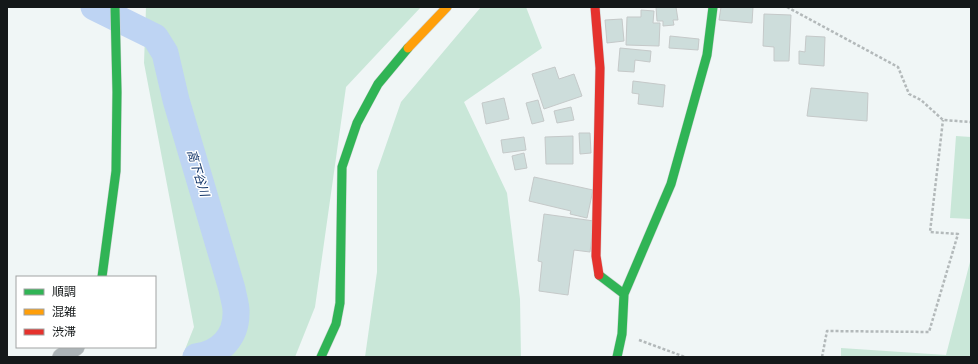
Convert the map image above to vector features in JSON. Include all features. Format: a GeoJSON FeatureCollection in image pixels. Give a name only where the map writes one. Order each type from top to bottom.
{"type":"FeatureCollection","features":[{"type":"Feature","properties":{"kind":"street"},"geometry":{"type":"LineString","coordinates":[[102,276],[116,171],[117,92],[115,7]]}},
{"type":"Feature","properties":{"kind":"street"},"geometry":{"type":"LineString","coordinates":[[320,357],[336,324],[340,303],[342,167],[357,123],[378,84],[398,58],[447,7]]}},
{"type":"Feature","properties":{"kind":"street"},"geometry":{"type":"LineString","coordinates":[[595,7],[600,68],[596,256],[599,275],[624,294]]}},
{"type":"Feature","properties":{"kind":"street"},"geometry":{"type":"LineString","coordinates":[[617,357],[622,334],[624,294],[671,184],[707,55],[713,7]]}},
{"type":"Feature","properties":{"kind":"street"},"geometry":{"type":"LineString","coordinates":[[61,357],[74,348]]}},
{"type":"Feature","properties":{"kind":"path"},"geometry":{"type":"LineString","coordinates":[[787,7],[898,67],[909,94],[920,100],[943,120],[971,122]]}},
{"type":"Feature","properties":{"kind":"path"},"geometry":{"type":"LineString","coordinates":[[822,357],[827,331],[929,332],[958,234],[930,232],[943,120]]}},
{"type":"Feature","properties":{"kind":"path"},"geometry":{"type":"LineString","coordinates":[[622,334],[685,357]]}},
{"type":"Feature","properties":{"kind":"green space"},"geometry":{"type":"Polygon","coordinates":[[[146,7],[421,7],[346,87],[315,307],[295,357],[182,357],[194,327],[144,63],[146,7]]]}},
{"type":"Feature","properties":{"kind":"green space"},"geometry":{"type":"Polygon","coordinates":[[[481,7],[526,7],[542,48],[464,102],[507,193],[520,299],[521,357],[365,357],[377,272],[377,171],[401,102],[481,7]]]}},
{"type":"Feature","properties":{"kind":"green space"},"geometry":{"type":"Polygon","coordinates":[[[956,136],[971,137],[971,219],[950,218],[956,136]]]}},
{"type":"Feature","properties":{"kind":"green space"},"geometry":{"type":"Polygon","coordinates":[[[971,258],[971,357],[841,357],[841,348],[946,355],[971,258]]]}},
{"type":"Feature","properties":{"kind":"building"},"geometry":{"type":"Polygon","coordinates":[[[656,7],[676,7],[678,20],[673,20],[674,25],[663,26],[663,21],[657,21],[656,7]]]}},
{"type":"Feature","properties":{"kind":"building"},"geometry":{"type":"Polygon","coordinates":[[[721,7],[753,7],[752,23],[719,20],[721,7]]]}},
{"type":"Feature","properties":{"kind":"building"},"geometry":{"type":"Polygon","coordinates":[[[641,10],[654,11],[653,23],[660,23],[659,46],[626,45],[627,17],[641,17],[641,10]]]}},
{"type":"Feature","properties":{"kind":"building"},"geometry":{"type":"Polygon","coordinates":[[[764,14],[791,15],[789,61],[774,61],[774,47],[763,46],[764,14]]]}},
{"type":"Feature","properties":{"kind":"building"},"geometry":{"type":"Polygon","coordinates":[[[622,19],[624,41],[607,43],[605,20],[622,19]]]}},
{"type":"Feature","properties":{"kind":"building"},"geometry":{"type":"Polygon","coordinates":[[[670,36],[699,39],[698,50],[669,48],[670,36]]]}},
{"type":"Feature","properties":{"kind":"building"},"geometry":{"type":"Polygon","coordinates":[[[806,36],[825,37],[824,66],[799,64],[799,51],[805,52],[806,36]]]}},
{"type":"Feature","properties":{"kind":"building"},"geometry":{"type":"Polygon","coordinates":[[[620,48],[651,51],[650,62],[635,60],[634,72],[618,71],[620,48]]]}},
{"type":"Feature","properties":{"kind":"building"},"geometry":{"type":"Polygon","coordinates":[[[555,67],[559,79],[574,74],[582,96],[544,109],[532,74],[555,67]]]}},
{"type":"Feature","properties":{"kind":"building"},"geometry":{"type":"Polygon","coordinates":[[[633,81],[665,85],[663,107],[638,104],[639,94],[632,93],[633,81]]]}},
{"type":"Feature","properties":{"kind":"building"},"geometry":{"type":"Polygon","coordinates":[[[811,88],[868,93],[867,121],[807,116],[811,88]]]}},
{"type":"Feature","properties":{"kind":"building"},"geometry":{"type":"Polygon","coordinates":[[[504,98],[509,119],[486,124],[482,103],[504,98]]]}},
{"type":"Feature","properties":{"kind":"building"},"geometry":{"type":"Polygon","coordinates":[[[538,100],[544,121],[532,124],[526,103],[538,100]]]}},
{"type":"Feature","properties":{"kind":"building"},"geometry":{"type":"Polygon","coordinates":[[[571,107],[574,120],[557,123],[554,111],[571,107]]]}},
{"type":"Feature","properties":{"kind":"building"},"geometry":{"type":"Polygon","coordinates":[[[579,133],[590,133],[591,153],[580,154],[579,133]]]}},
{"type":"Feature","properties":{"kind":"building"},"geometry":{"type":"Polygon","coordinates":[[[573,136],[573,164],[546,164],[545,137],[573,136]]]}},
{"type":"Feature","properties":{"kind":"building"},"geometry":{"type":"Polygon","coordinates":[[[524,137],[526,150],[503,153],[501,140],[524,137]]]}},
{"type":"Feature","properties":{"kind":"building"},"geometry":{"type":"Polygon","coordinates":[[[524,153],[527,168],[515,170],[512,156],[524,153]]]}},
{"type":"Feature","properties":{"kind":"building"},"geometry":{"type":"Polygon","coordinates":[[[534,177],[593,190],[587,218],[570,214],[571,211],[529,201],[534,177]]]}},
{"type":"Feature","properties":{"kind":"building"},"geometry":{"type":"Polygon","coordinates":[[[544,214],[594,221],[590,252],[574,250],[568,295],[539,291],[542,262],[538,261],[544,214]]]}},
{"type":"Feature","properties":{"kind":"waterway","name":"高下谷川"},"geometry":{"type":"LineString","coordinates":[[94,7],[155,37],[165,53],[176,100],[232,289],[236,308],[234,329],[225,343],[213,352],[196,357]]}},
{"type":"Feature","properties":{"kind":"traffic: fast"},"geometry":{"type":"LineString","coordinates":[[102,276],[116,171],[117,92],[115,7]]}},
{"type":"Feature","properties":{"kind":"traffic: fast"},"geometry":{"type":"LineString","coordinates":[[624,294],[671,184],[707,55],[713,7]]}},
{"type":"Feature","properties":{"kind":"traffic: fast"},"geometry":{"type":"LineString","coordinates":[[321,357],[336,324],[340,303],[342,167],[357,123],[378,84],[408,48]]}},
{"type":"Feature","properties":{"kind":"traffic: fast"},"geometry":{"type":"LineString","coordinates":[[599,275],[624,294],[622,334],[617,357]]}},
{"type":"Feature","properties":{"kind":"traffic: slow"},"geometry":{"type":"LineString","coordinates":[[408,48],[447,7]]}},
{"type":"Feature","properties":{"kind":"traffic: jam"},"geometry":{"type":"LineString","coordinates":[[595,7],[600,68],[596,256],[599,275]]}}]}
